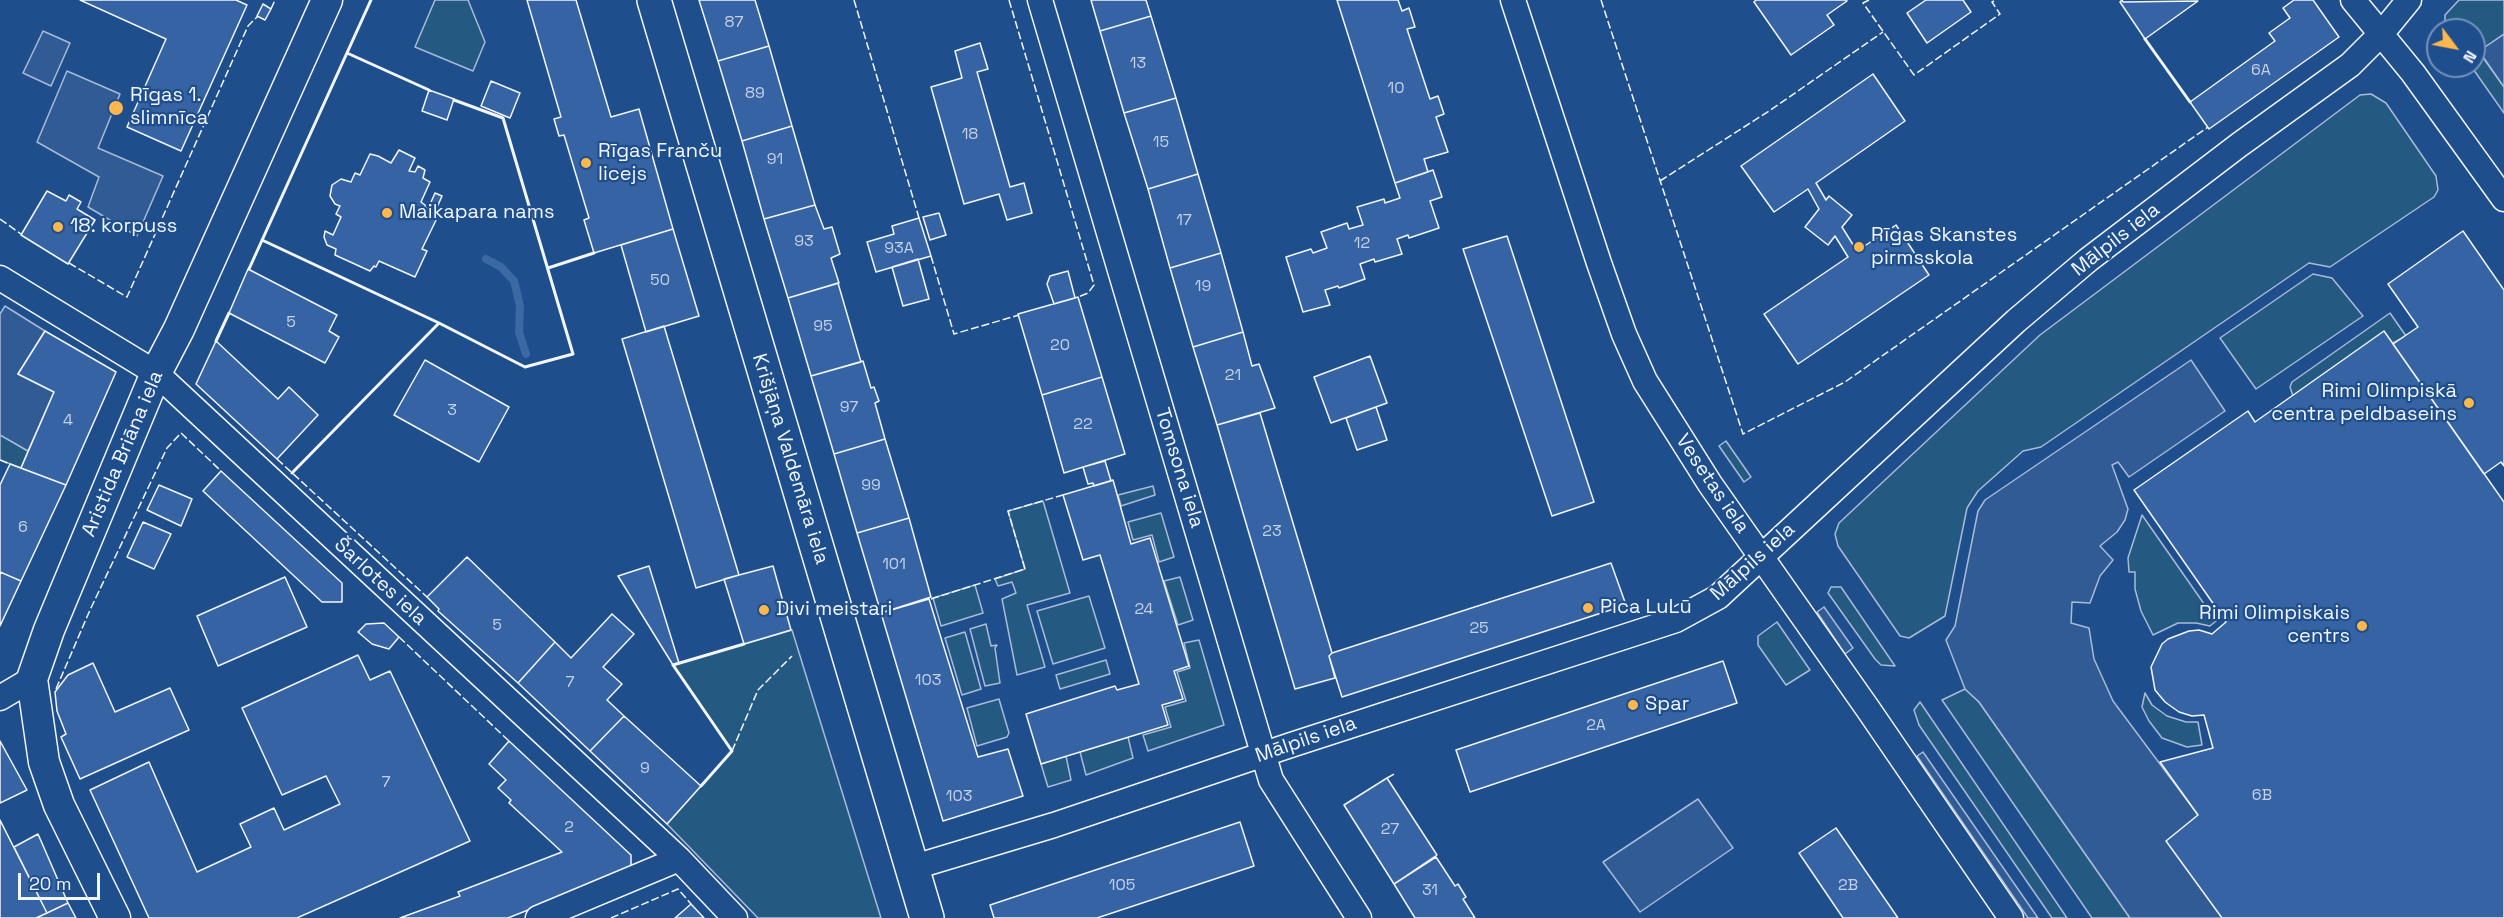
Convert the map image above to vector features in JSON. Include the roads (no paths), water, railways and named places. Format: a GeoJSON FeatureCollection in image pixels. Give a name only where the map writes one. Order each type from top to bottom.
{"type":"FeatureCollection","features":[{"type":"Feature","properties":{"kind":"main road","name":"Krišjāņa Valdemāra iela"},"geometry":{"type":"LineString","coordinates":[[654,0],[927,918]]}},
{"type":"Feature","properties":{"kind":"street","name":"Aristida Briāna iela"},"geometry":{"type":"LineString","coordinates":[[115,918],[59,805],[44,762],[32,680],[49,630],[156,373],[183,320],[327,0]]}},
{"type":"Feature","properties":{"kind":"street","name":"Tomsona iela"},"geometry":{"type":"LineString","coordinates":[[1040,0],[1263,755],[1272,780],[1359,918]]}},
{"type":"Feature","properties":{"kind":"street","name":"Vesetas iela"},"geometry":{"type":"LineString","coordinates":[[1513,0],[1599,263],[1634,358],[1689,453],[2011,918]]}},
{"type":"Feature","properties":{"kind":"street"},"geometry":{"type":"LineString","coordinates":[[2353,0],[2382,33],[2504,199]]}},
{"type":"Feature","properties":{"kind":"street","name":"Mālpils iela"},"geometry":{"type":"LineString","coordinates":[[911,868],[1054,825],[1676,620],[1718,597],[2016,321],[2088,260],[2350,65],[2382,33],[2409,0]]}},
{"type":"Feature","properties":{"kind":"street","name":"Šarlotes iela"},"geometry":{"type":"LineString","coordinates":[[0,278],[156,373],[679,860],[735,918]]}},
{"type":"Feature","properties":{"kind":"street"},"geometry":{"type":"LineString","coordinates":[[0,698],[32,680]]}},
{"type":"Feature","properties":{"kind":"street"},"geometry":{"type":"LineString","coordinates":[[538,918],[679,860]]}},
{"type":"Feature","properties":{"kind":"waterway"},"geometry":{"type":"LineString","coordinates":[[486,259],[501,267],[514,281],[520,306],[519,332],[526,354]]}},
{"type":"Feature","properties":{"kind":"place","name":"Rīgas 1. slimnīca"},"geometry":{"type":"Point","coordinates":[116,108]}},
{"type":"Feature","properties":{"kind":"place","name":"Rīgas Franču licejs"},"geometry":{"type":"Point","coordinates":[586,163]}},
{"type":"Feature","properties":{"kind":"place","name":"Maikapara nams"},"geometry":{"type":"Point","coordinates":[387,213]}},
{"type":"Feature","properties":{"kind":"place","name":"18. korpuss"},"geometry":{"type":"Point","coordinates":[58,227]}},
{"type":"Feature","properties":{"kind":"place","name":"Rīgas Skanstes pirmsskola"},"geometry":{"type":"Point","coordinates":[1859,247]}},
{"type":"Feature","properties":{"kind":"place","name":"Rimi Olimpiskā centra peldbaseins"},"geometry":{"type":"Point","coordinates":[2469,403]}},
{"type":"Feature","properties":{"kind":"place","name":"Pica LuLū"},"geometry":{"type":"Point","coordinates":[1588,608]}},
{"type":"Feature","properties":{"kind":"place","name":"Divi meistari"},"geometry":{"type":"Point","coordinates":[764,610]}},
{"type":"Feature","properties":{"kind":"place","name":"Rimi Olimpiskais centrs"},"geometry":{"type":"Point","coordinates":[2362,626]}},
{"type":"Feature","properties":{"kind":"place","name":"Spar"},"geometry":{"type":"Point","coordinates":[1633,705]}}]}
